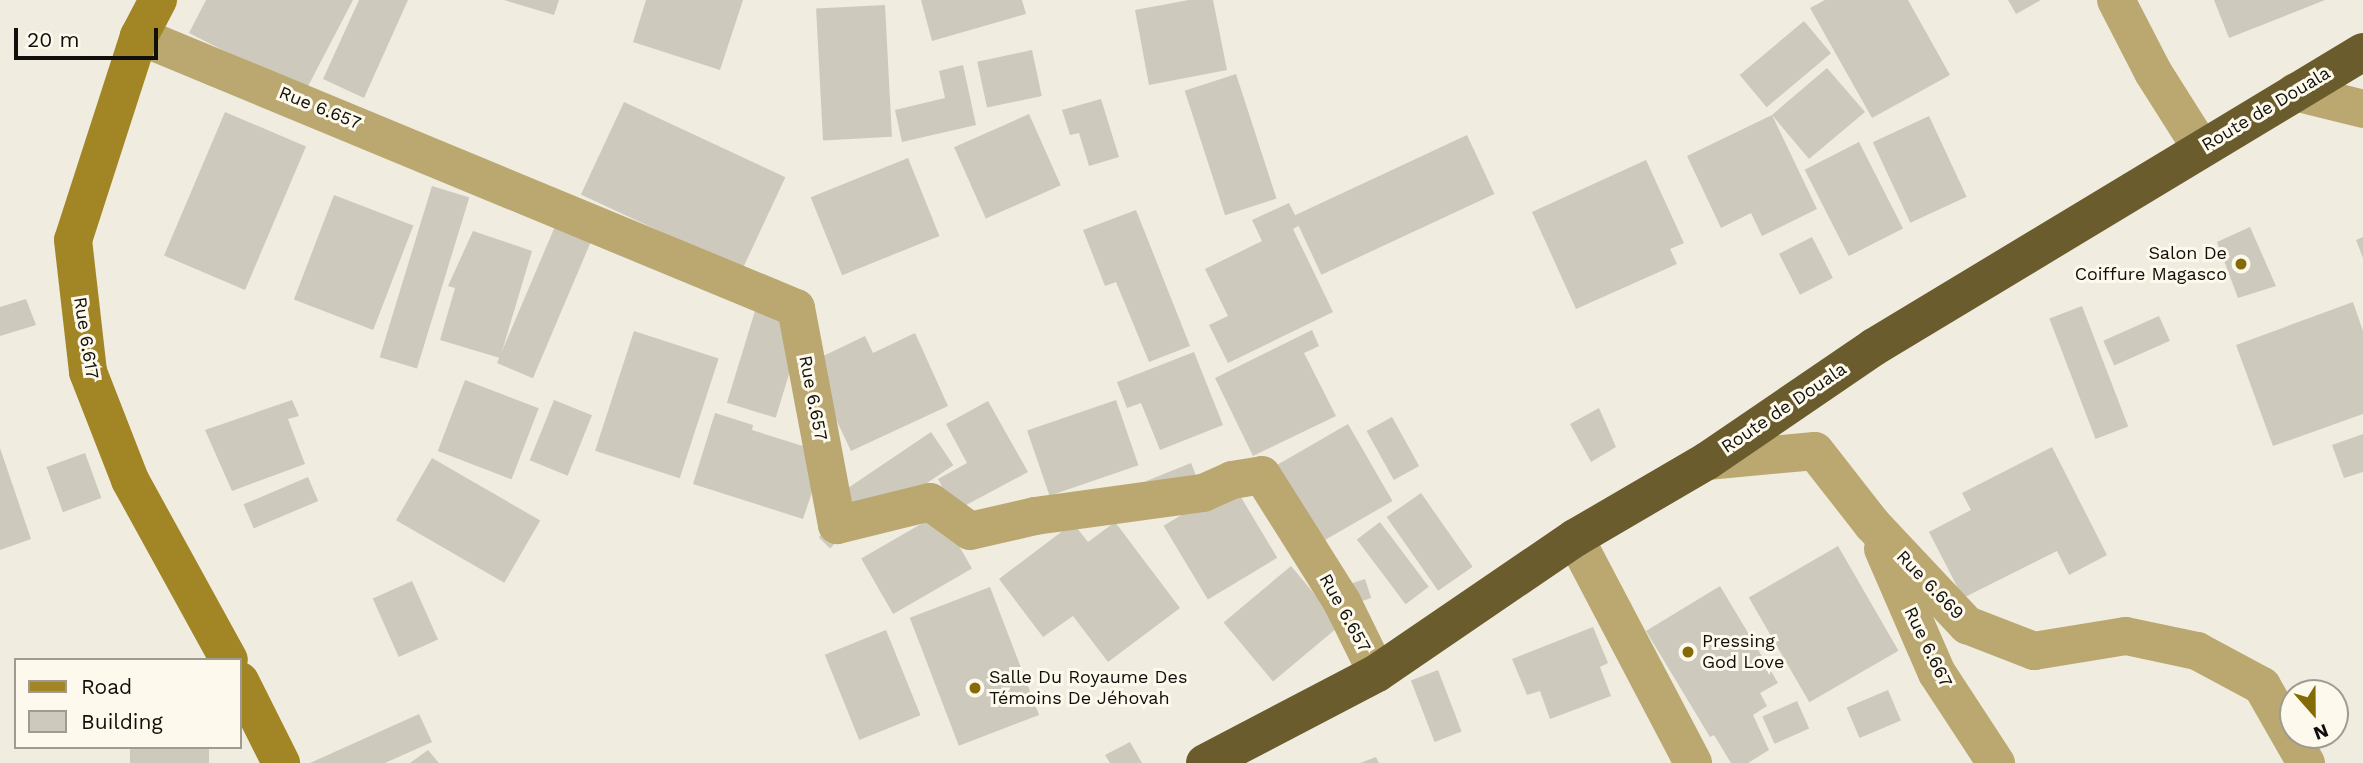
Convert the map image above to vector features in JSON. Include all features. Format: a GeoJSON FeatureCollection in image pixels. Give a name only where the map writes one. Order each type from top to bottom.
{"type":"FeatureCollection","features":[{"type":"Feature","properties":{"kind":"highway","name":"Route de Douala"},"geometry":{"type":"LineString","coordinates":[[1205,763],[1377,673],[1575,538],[1707,461],[1874,347],[2363,52]]}},
{"type":"Feature","properties":{"kind":"street","name":"Rue 6.617"},"geometry":{"type":"LineString","coordinates":[[158,0],[139,36],[74,240],[88,372],[130,480],[228,658]]}},
{"type":"Feature","properties":{"kind":"street"},"geometry":{"type":"LineString","coordinates":[[2116,0],[2153,72],[2201,148]]}},
{"type":"Feature","properties":{"kind":"street","name":"Rue 6.657"},"geometry":{"type":"LineString","coordinates":[[139,36],[796,308],[837,526],[930,502],[970,531],[1035,516],[1203,492],[1231,480],[1262,475],[1342,602],[1377,673]]}},
{"type":"Feature","properties":{"kind":"street"},"geometry":{"type":"LineString","coordinates":[[2295,92],[2363,109]]}},
{"type":"Feature","properties":{"kind":"street","name":"Rue 6.669"},"geometry":{"type":"LineString","coordinates":[[1707,461],[1815,451],[1872,524],[1967,625],[2034,651],[2126,636],[2197,651],[2262,686],[2306,763]]}},
{"type":"Feature","properties":{"kind":"street","name":"Rue 6.667"},"geometry":{"type":"LineString","coordinates":[[1872,524],[1937,673],[1996,763]]}},
{"type":"Feature","properties":{"kind":"street"},"geometry":{"type":"LineString","coordinates":[[1575,538],[1693,763]]}},
{"type":"Feature","properties":{"kind":"street"},"geometry":{"type":"LineString","coordinates":[[242,685],[281,763]]}},
{"type":"Feature","properties":{"kind":"building"},"geometry":{"type":"Polygon","coordinates":[[[206,0],[353,0],[305,92],[189,33],[206,0]]]}},
{"type":"Feature","properties":{"kind":"building"},"geometry":{"type":"Polygon","coordinates":[[[359,0],[408,0],[364,98],[323,79],[359,0]]]}},
{"type":"Feature","properties":{"kind":"building"},"geometry":{"type":"Polygon","coordinates":[[[504,0],[559,0],[554,15],[504,0]]]}},
{"type":"Feature","properties":{"kind":"building"},"geometry":{"type":"Polygon","coordinates":[[[646,0],[743,0],[720,70],[633,42],[646,0]]]}},
{"type":"Feature","properties":{"kind":"building"},"geometry":{"type":"Polygon","coordinates":[[[921,0],[1022,0],[1026,14],[932,41],[921,0]]]}},
{"type":"Feature","properties":{"kind":"building"},"geometry":{"type":"Polygon","coordinates":[[[1189,0],[1213,0],[1227,70],[1149,85],[1135,10],[1189,0]]]}},
{"type":"Feature","properties":{"kind":"building"},"geometry":{"type":"Polygon","coordinates":[[[1825,0],[1908,0],[1950,75],[1872,118],[1810,8],[1825,0]]]}},
{"type":"Feature","properties":{"kind":"building"},"geometry":{"type":"Polygon","coordinates":[[[2008,0],[2041,0],[2016,14],[2008,0]]]}},
{"type":"Feature","properties":{"kind":"building"},"geometry":{"type":"Polygon","coordinates":[[[2214,0],[2325,0],[2229,38],[2214,0]]]}},
{"type":"Feature","properties":{"kind":"building"},"geometry":{"type":"Polygon","coordinates":[[[885,5],[892,137],[823,140],[816,9],[885,5]]]}},
{"type":"Feature","properties":{"kind":"building"},"geometry":{"type":"Polygon","coordinates":[[[1804,21],[1831,53],[1767,107],[1740,75],[1804,21]]]}},
{"type":"Feature","properties":{"kind":"building"},"geometry":{"type":"Polygon","coordinates":[[[1032,50],[1042,96],[987,108],[977,62],[1032,50]]]}},
{"type":"Feature","properties":{"kind":"building"},"geometry":{"type":"Polygon","coordinates":[[[963,65],[976,125],[902,142],[895,110],[945,98],[939,71],[963,65]]]}},
{"type":"Feature","properties":{"kind":"building"},"geometry":{"type":"Polygon","coordinates":[[[1827,68],[1865,112],[1809,159],[1772,115],[1827,68]]]}},
{"type":"Feature","properties":{"kind":"building"},"geometry":{"type":"Polygon","coordinates":[[[1236,74],[1276,199],[1225,215],[1185,91],[1236,74]]]}},
{"type":"Feature","properties":{"kind":"building"},"geometry":{"type":"Polygon","coordinates":[[[1101,99],[1119,157],[1089,166],[1079,133],[1070,135],[1062,110],[1101,99]]]}},
{"type":"Feature","properties":{"kind":"building"},"geometry":{"type":"Polygon","coordinates":[[[624,102],[785,177],[742,270],[581,194],[624,102]]]}},
{"type":"Feature","properties":{"kind":"building"},"geometry":{"type":"Polygon","coordinates":[[[225,112],[306,146],[245,290],[164,256],[225,112]]]}},
{"type":"Feature","properties":{"kind":"building"},"geometry":{"type":"Polygon","coordinates":[[[1029,114],[1061,185],[986,219],[954,147],[1029,114]]]}},
{"type":"Feature","properties":{"kind":"building"},"geometry":{"type":"Polygon","coordinates":[[[1772,115],[1817,209],[1762,236],[1751,213],[1721,228],[1687,156],[1772,115]]]}},
{"type":"Feature","properties":{"kind":"building"},"geometry":{"type":"Polygon","coordinates":[[[1929,116],[1967,197],[1910,223],[1873,142],[1929,116]]]}},
{"type":"Feature","properties":{"kind":"building"},"geometry":{"type":"Polygon","coordinates":[[[1467,135],[1494,194],[1321,275],[1294,216],[1467,135]]]}},
{"type":"Feature","properties":{"kind":"building"},"geometry":{"type":"Polygon","coordinates":[[[1859,142],[1903,228],[1849,256],[1805,170],[1859,142]]]}},
{"type":"Feature","properties":{"kind":"building"},"geometry":{"type":"Polygon","coordinates":[[[908,158],[939,236],[842,275],[811,197],[908,158]]]}},
{"type":"Feature","properties":{"kind":"building"},"geometry":{"type":"Polygon","coordinates":[[[1646,160],[1684,243],[1670,249],[1677,264],[1576,309],[1532,212],[1646,160]]]}},
{"type":"Feature","properties":{"kind":"building"},"geometry":{"type":"Polygon","coordinates":[[[432,186],[469,197],[417,369],[380,357],[432,186]]]}},
{"type":"Feature","properties":{"kind":"building"},"geometry":{"type":"Polygon","coordinates":[[[334,195],[413,225],[373,330],[294,300],[334,195]]]}},
{"type":"Feature","properties":{"kind":"building"},"geometry":{"type":"Polygon","coordinates":[[[1289,203],[1300,225],[1293,229],[1333,312],[1228,363],[1209,325],[1228,316],[1205,269],[1262,241],[1252,220],[1289,203]]]}},
{"type":"Feature","properties":{"kind":"building"},"geometry":{"type":"Polygon","coordinates":[[[1136,210],[1190,346],[1149,362],[1116,282],[1105,286],[1083,230],[1136,210]]]}},
{"type":"Feature","properties":{"kind":"building"},"geometry":{"type":"Polygon","coordinates":[[[556,224],[592,239],[533,378],[497,363],[556,224]]]}},
{"type":"Feature","properties":{"kind":"building"},"geometry":{"type":"Polygon","coordinates":[[[2250,227],[2276,286],[2238,298],[2217,242],[2250,227]]]}},
{"type":"Feature","properties":{"kind":"building"},"geometry":{"type":"Polygon","coordinates":[[[473,231],[532,251],[500,358],[440,340],[455,288],[448,286],[473,231]]]}},
{"type":"Feature","properties":{"kind":"building"},"geometry":{"type":"Polygon","coordinates":[[[1812,237],[1833,278],[1800,295],[1779,254],[1812,237]]]}},
{"type":"Feature","properties":{"kind":"building"},"geometry":{"type":"Polygon","coordinates":[[[2363,237],[2363,258],[2356,240],[2363,237]]]}},
{"type":"Feature","properties":{"kind":"building"},"geometry":{"type":"Polygon","coordinates":[[[26,299],[36,325],[0,336],[0,307],[26,299]]]}},
{"type":"Feature","properties":{"kind":"building"},"geometry":{"type":"Polygon","coordinates":[[[2353,302],[2363,331],[2363,414],[2273,446],[2236,345],[2353,302]]]}},
{"type":"Feature","properties":{"kind":"building"},"geometry":{"type":"Polygon","coordinates":[[[2082,306],[2128,426],[2096,439],[2049,319],[2082,306]]]}},
{"type":"Feature","properties":{"kind":"building"},"geometry":{"type":"Polygon","coordinates":[[[755,311],[804,326],[776,418],[727,403],[755,311]]]}},
{"type":"Feature","properties":{"kind":"building"},"geometry":{"type":"Polygon","coordinates":[[[2159,316],[2170,341],[2114,365],[2103,341],[2159,316]]]}},
{"type":"Feature","properties":{"kind":"building"},"geometry":{"type":"Polygon","coordinates":[[[1312,330],[1319,346],[1304,353],[1336,416],[1253,456],[1215,378],[1312,330]]]}},
{"type":"Feature","properties":{"kind":"building"},"geometry":{"type":"Polygon","coordinates":[[[634,331],[719,359],[680,478],[595,451],[634,331]]]}},
{"type":"Feature","properties":{"kind":"building"},"geometry":{"type":"Polygon","coordinates":[[[915,333],[948,406],[851,451],[817,379],[817,359],[865,336],[873,353],[915,333]]]}},
{"type":"Feature","properties":{"kind":"building"},"geometry":{"type":"Polygon","coordinates":[[[1194,352],[1223,425],[1160,450],[1141,403],[1127,408],[1117,382],[1194,352]]]}},
{"type":"Feature","properties":{"kind":"building"},"geometry":{"type":"Polygon","coordinates":[[[465,380],[539,408],[512,479],[438,451],[465,380]]]}},
{"type":"Feature","properties":{"kind":"building"},"geometry":{"type":"Polygon","coordinates":[[[292,400],[299,416],[288,419],[305,464],[232,491],[205,430],[292,400]]]}},
{"type":"Feature","properties":{"kind":"building"},"geometry":{"type":"Polygon","coordinates":[[[554,400],[592,415],[568,476],[530,460],[554,400]]]}},
{"type":"Feature","properties":{"kind":"building"},"geometry":{"type":"Polygon","coordinates":[[[1116,400],[1138,465],[1050,496],[1027,431],[1116,400]]]}},
{"type":"Feature","properties":{"kind":"building"},"geometry":{"type":"Polygon","coordinates":[[[988,401],[1028,472],[955,511],[938,479],[967,463],[946,424],[988,401]]]}},
{"type":"Feature","properties":{"kind":"building"},"geometry":{"type":"Polygon","coordinates":[[[1599,408],[1616,447],[1591,462],[1570,424],[1599,408]]]}},
{"type":"Feature","properties":{"kind":"building"},"geometry":{"type":"Polygon","coordinates":[[[715,413],[753,425],[752,430],[825,453],[803,519],[693,484],[715,413]]]}},
{"type":"Feature","properties":{"kind":"building"},"geometry":{"type":"Polygon","coordinates":[[[1392,417],[1419,466],[1394,480],[1367,431],[1392,417]]]}},
{"type":"Feature","properties":{"kind":"building"},"geometry":{"type":"Polygon","coordinates":[[[1348,424],[1392,501],[1305,552],[1261,474],[1348,424]]]}},
{"type":"Feature","properties":{"kind":"building"},"geometry":{"type":"Polygon","coordinates":[[[931,432],[953,465],[856,531],[833,498],[931,432]]]}},
{"type":"Feature","properties":{"kind":"building"},"geometry":{"type":"Polygon","coordinates":[[[2363,434],[2363,472],[2344,478],[2332,445],[2363,434]]]}},
{"type":"Feature","properties":{"kind":"building"},"geometry":{"type":"Polygon","coordinates":[[[2052,447],[2107,555],[2069,575],[2057,551],[1963,598],[1929,532],[1971,510],[1962,493],[2052,447]]]}},
{"type":"Feature","properties":{"kind":"building"},"geometry":{"type":"Polygon","coordinates":[[[0,448],[31,539],[0,550],[0,448]]]}},
{"type":"Feature","properties":{"kind":"building"},"geometry":{"type":"Polygon","coordinates":[[[85,453],[101,498],[63,512],[46,467],[85,453]]]}},
{"type":"Feature","properties":{"kind":"building"},"geometry":{"type":"Polygon","coordinates":[[[432,458],[540,520],[504,583],[396,520],[432,458]]]}},
{"type":"Feature","properties":{"kind":"building"},"geometry":{"type":"Polygon","coordinates":[[[1191,463],[1201,488],[1157,506],[1146,481],[1191,463]]]}},
{"type":"Feature","properties":{"kind":"building"},"geometry":{"type":"Polygon","coordinates":[[[308,477],[318,501],[254,528],[244,504],[308,477]]]}},
{"type":"Feature","properties":{"kind":"building"},"geometry":{"type":"Polygon","coordinates":[[[1233,484],[1277,558],[1208,599],[1164,526],[1233,484]]]}},
{"type":"Feature","properties":{"kind":"building"},"geometry":{"type":"Polygon","coordinates":[[[1421,493],[1473,567],[1438,591],[1387,517],[1421,493]]]}},
{"type":"Feature","properties":{"kind":"building"},"geometry":{"type":"Polygon","coordinates":[[[940,513],[972,568],[893,614],[861,558],[940,513]]]}},
{"type":"Feature","properties":{"kind":"building"},"geometry":{"type":"Polygon","coordinates":[[[835,521],[846,532],[830,549],[819,537],[835,521]]]}},
{"type":"Feature","properties":{"kind":"building"},"geometry":{"type":"Polygon","coordinates":[[[1115,522],[1180,608],[1108,662],[1073,616],[1043,637],[999,579],[1073,523],[1088,542],[1115,522]]]}},
{"type":"Feature","properties":{"kind":"building"},"geometry":{"type":"Polygon","coordinates":[[[1380,522],[1429,587],[1406,604],[1357,539],[1380,522]]]}},
{"type":"Feature","properties":{"kind":"building"},"geometry":{"type":"Polygon","coordinates":[[[1838,546],[1898,651],[1809,702],[1749,598],[1838,546]]]}},
{"type":"Feature","properties":{"kind":"building"},"geometry":{"type":"Polygon","coordinates":[[[1291,566],[1340,625],[1273,682],[1224,623],[1291,566]]]}},
{"type":"Feature","properties":{"kind":"building"},"geometry":{"type":"Polygon","coordinates":[[[1365,579],[1371,598],[1349,605],[1343,586],[1365,579]]]}},
{"type":"Feature","properties":{"kind":"building"},"geometry":{"type":"Polygon","coordinates":[[[412,581],[438,639],[399,657],[373,598],[412,581]]]}},
{"type":"Feature","properties":{"kind":"building"},"geometry":{"type":"Polygon","coordinates":[[[1720,586],[1778,683],[1760,693],[1767,706],[1753,715],[1769,750],[1748,763],[1731,763],[1714,735],[1710,737],[1646,631],[1720,586]]]}},
{"type":"Feature","properties":{"kind":"building"},"geometry":{"type":"Polygon","coordinates":[[[990,587],[1039,715],[959,746],[910,618],[990,587]]]}},
{"type":"Feature","properties":{"kind":"building"},"geometry":{"type":"Polygon","coordinates":[[[1593,627],[1608,663],[1600,667],[1611,696],[1550,719],[1540,691],[1527,695],[1512,659],[1593,627]]]}},
{"type":"Feature","properties":{"kind":"building"},"geometry":{"type":"Polygon","coordinates":[[[886,630],[920,715],[859,740],[825,655],[886,630]]]}},
{"type":"Feature","properties":{"kind":"building"},"geometry":{"type":"Polygon","coordinates":[[[1438,670],[1462,732],[1435,742],[1411,680],[1438,670]]]}},
{"type":"Feature","properties":{"kind":"building"},"geometry":{"type":"Polygon","coordinates":[[[1888,690],[1901,720],[1859,738],[1847,708],[1888,690]]]}},
{"type":"Feature","properties":{"kind":"building"},"geometry":{"type":"Polygon","coordinates":[[[1797,701],[1809,728],[1774,744],[1762,716],[1797,701]]]}},
{"type":"Feature","properties":{"kind":"building"},"geometry":{"type":"Polygon","coordinates":[[[419,714],[432,742],[385,763],[310,763],[419,714]]]}},
{"type":"Feature","properties":{"kind":"building"},"geometry":{"type":"Polygon","coordinates":[[[1130,742],[1142,763],[1110,763],[1105,755],[1130,742]]]}},
{"type":"Feature","properties":{"kind":"building"},"geometry":{"type":"Polygon","coordinates":[[[130,749],[209,749],[209,763],[130,763],[130,749]]]}},
{"type":"Feature","properties":{"kind":"building"},"geometry":{"type":"Polygon","coordinates":[[[428,750],[439,763],[410,763],[428,750]]]}},
{"type":"Feature","properties":{"kind":"building"},"geometry":{"type":"Polygon","coordinates":[[[1376,757],[1379,763],[1360,763],[1376,757]]]}},
{"type":"Feature","properties":{"kind":"place","name":"Salon De Coiffure Magasco"},"geometry":{"type":"Point","coordinates":[2241,264]}},
{"type":"Feature","properties":{"kind":"place","name":"Pressing God Love"},"geometry":{"type":"Point","coordinates":[1688,652]}},
{"type":"Feature","properties":{"kind":"place","name":"Salle Du Royaume Des Témoins De Jéhovah"},"geometry":{"type":"Point","coordinates":[975,688]}}]}
